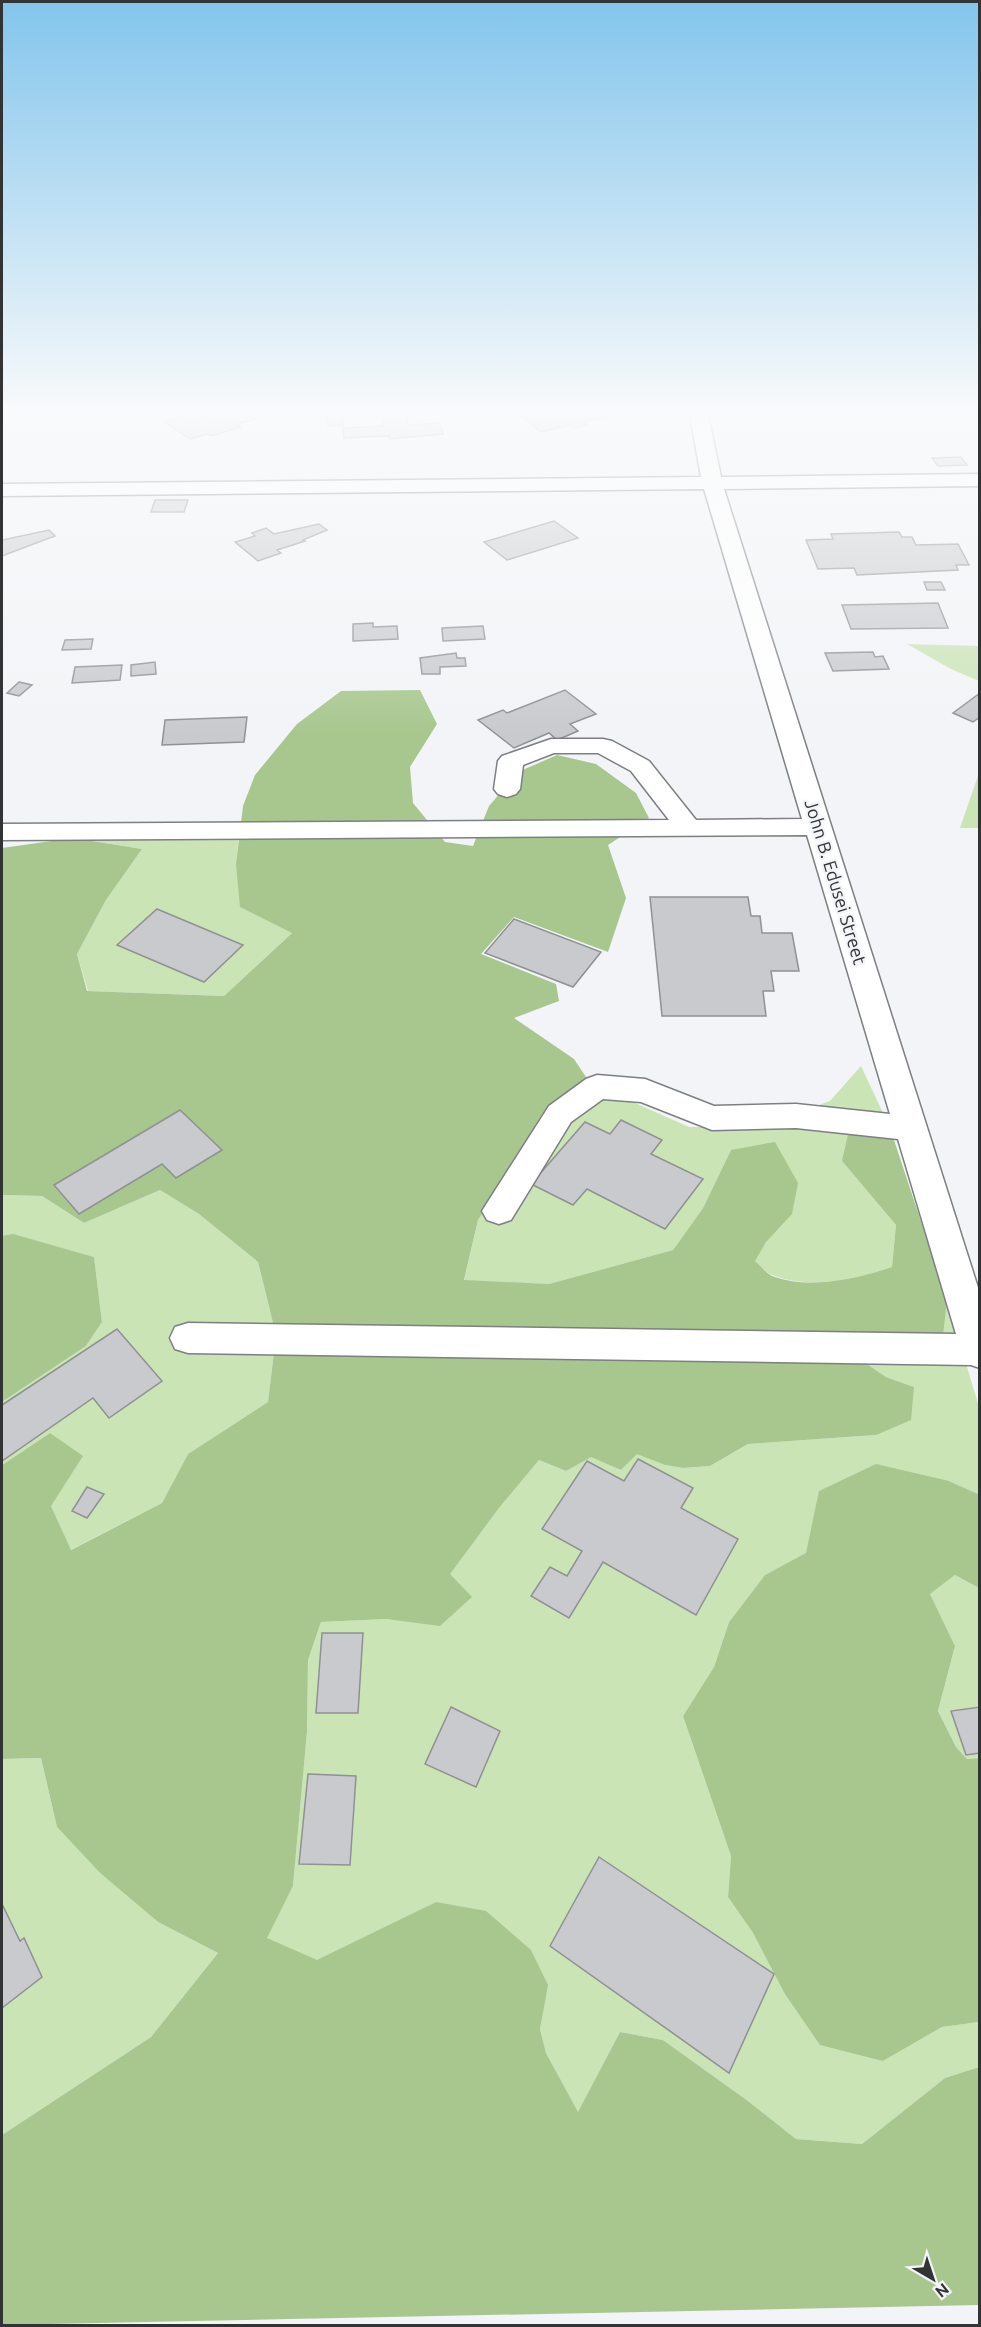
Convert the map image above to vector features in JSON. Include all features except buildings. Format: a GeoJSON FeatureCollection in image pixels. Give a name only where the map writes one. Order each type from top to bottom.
{"type":"FeatureCollection","features":[{"type":"Feature","properties":{"kind":"street","name":"John B. Edusei Street"},"geometry":{"type":"LineString","coordinates":[[723,519],[979,1351]]}},
{"type":"Feature","properties":{"kind":"street"},"geometry":{"type":"LineString","coordinates":[[507,789],[511,761],[551,746],[603,746],[640,766],[689,828]]}},
{"type":"Feature","properties":{"kind":"street"},"geometry":{"type":"LineString","coordinates":[[2,832],[818,827]]}},
{"type":"Feature","properties":{"kind":"street"},"geometry":{"type":"LineString","coordinates":[[499,1211],[560,1114],[597,1088],[645,1091],[712,1118],[796,1116],[910,1128]]}},
{"type":"Feature","properties":{"kind":"street"},"geometry":{"type":"LineString","coordinates":[[188,1338],[979,1351]]}},
{"type":"Feature","properties":{"kind":"green space"},"geometry":{"type":"Polygon","coordinates":[[[907,644],[979,646],[979,681],[951,669],[907,644]]]}},
{"type":"Feature","properties":{"kind":"green space"},"geometry":{"type":"Polygon","coordinates":[[[420,690],[437,724],[410,767],[413,803],[445,842],[473,846],[489,806],[518,772],[557,755],[596,764],[636,793],[649,818],[608,845],[626,898],[608,952],[514,917],[481,954],[556,984],[559,1001],[514,1018],[574,1059],[590,1083],[536,1130],[478,1220],[464,1280],[549,1284],[673,1250],[703,1208],[731,1150],[775,1142],[798,1183],[792,1214],[766,1242],[755,1261],[772,1276],[801,1282],[848,1279],[892,1267],[896,1225],[842,1161],[849,1130],[890,1128],[947,1300],[943,1335],[864,1362],[886,1377],[914,1387],[911,1420],[876,1435],[748,1444],[710,1466],[683,1468],[665,1465],[637,1454],[621,1470],[591,1457],[566,1471],[539,1460],[499,1508],[450,1574],[472,1597],[440,1626],[386,1619],[321,1622],[308,1660],[307,1732],[293,1886],[267,1938],[317,1960],[436,1902],[486,1911],[531,1950],[548,1985],[540,2029],[546,2053],[578,2112],[620,2032],[663,2040],[748,2101],[796,2139],[862,2144],[945,2078],[979,2067],[979,2305],[2,2325],[2,2135],[151,2037],[218,1953],[158,1922],[100,1873],[57,1827],[41,1758],[2,1759],[2,1465],[50,1433],[83,1456],[51,1506],[71,1550],[162,1503],[188,1454],[268,1402],[276,1335],[258,1262],[199,1214],[160,1190],[84,1223],[42,1196],[2,1195],[2,848],[73,838],[142,849],[106,900],[77,954],[87,991],[224,996],[292,933],[240,907],[236,864],[243,806],[255,775],[297,724],[341,691],[420,690]]]}},
{"type":"Feature","properties":{"kind":"green space"},"geometry":{"type":"Polygon","coordinates":[[[979,773],[979,828],[960,828],[979,773]]]}},
{"type":"Feature","properties":{"kind":"green space"},"geometry":{"type":"Polygon","coordinates":[[[239,835],[236,864],[293,932],[224,996],[88,991],[77,954],[106,900],[142,849],[73,838],[239,835]]]}},
{"type":"Feature","properties":{"kind":"green space"},"geometry":{"type":"Polygon","coordinates":[[[861,1066],[890,1128],[842,1161],[896,1225],[892,1267],[848,1279],[817,1282],[801,1282],[768,1273],[754,1260],[766,1242],[731,1150],[703,1208],[673,1250],[549,1284],[464,1281],[478,1220],[536,1130],[590,1083],[689,1127],[759,1127],[830,1101],[861,1066]]]}},
{"type":"Feature","properties":{"kind":"green space"},"geometry":{"type":"Polygon","coordinates":[[[160,1190],[199,1214],[258,1262],[276,1335],[268,1402],[188,1454],[162,1503],[70,1550],[51,1506],[50,1433],[2,1465],[2,1402],[86,1346],[102,1322],[94,1257],[13,1235],[2,1236],[2,1195],[42,1196],[84,1223],[160,1190]]]}},
{"type":"Feature","properties":{"kind":"green space"},"geometry":{"type":"Polygon","coordinates":[[[13,1234],[94,1257],[102,1322],[86,1346],[2,1402],[2,1236],[13,1234]]]}},
{"type":"Feature","properties":{"kind":"green space"},"geometry":{"type":"Polygon","coordinates":[[[947,1300],[979,1407],[979,1495],[949,1481],[820,1490],[806,1554],[765,1575],[729,1622],[714,1667],[683,1716],[731,1856],[728,1897],[753,1933],[781,1985],[883,2061],[942,2027],[979,2022],[979,2067],[945,2078],[862,2144],[796,2139],[748,2101],[663,2040],[620,2032],[578,2113],[546,2053],[540,2029],[547,1985],[436,1902],[317,1961],[266,1938],[293,1886],[307,1732],[308,1660],[321,1622],[386,1619],[440,1625],[449,1574],[539,1460],[566,1471],[591,1456],[621,1470],[636,1453],[665,1465],[683,1468],[710,1466],[748,1444],[876,1435],[914,1387],[886,1377],[864,1362],[947,1300]]]}},
{"type":"Feature","properties":{"kind":"green space"},"geometry":{"type":"Polygon","coordinates":[[[876,1464],[949,1481],[980,1495],[979,1588],[955,1575],[930,1594],[955,1646],[938,1711],[956,1747],[967,1759],[979,1758],[979,2022],[942,2027],[883,2061],[820,2045],[785,1994],[753,1933],[728,1897],[731,1856],[683,1716],[714,1667],[729,1622],[765,1575],[806,1553],[819,1491],[876,1464]]]}},
{"type":"Feature","properties":{"kind":"green space"},"geometry":{"type":"Polygon","coordinates":[[[955,1575],[979,1588],[979,1758],[967,1759],[956,1747],[938,1711],[955,1646],[930,1594],[955,1575]]]}},
{"type":"Feature","properties":{"kind":"green space"},"geometry":{"type":"Polygon","coordinates":[[[41,1758],[57,1827],[100,1873],[158,1922],[218,1953],[151,2037],[2,2135],[2,1759],[41,1758]]]}}]}
